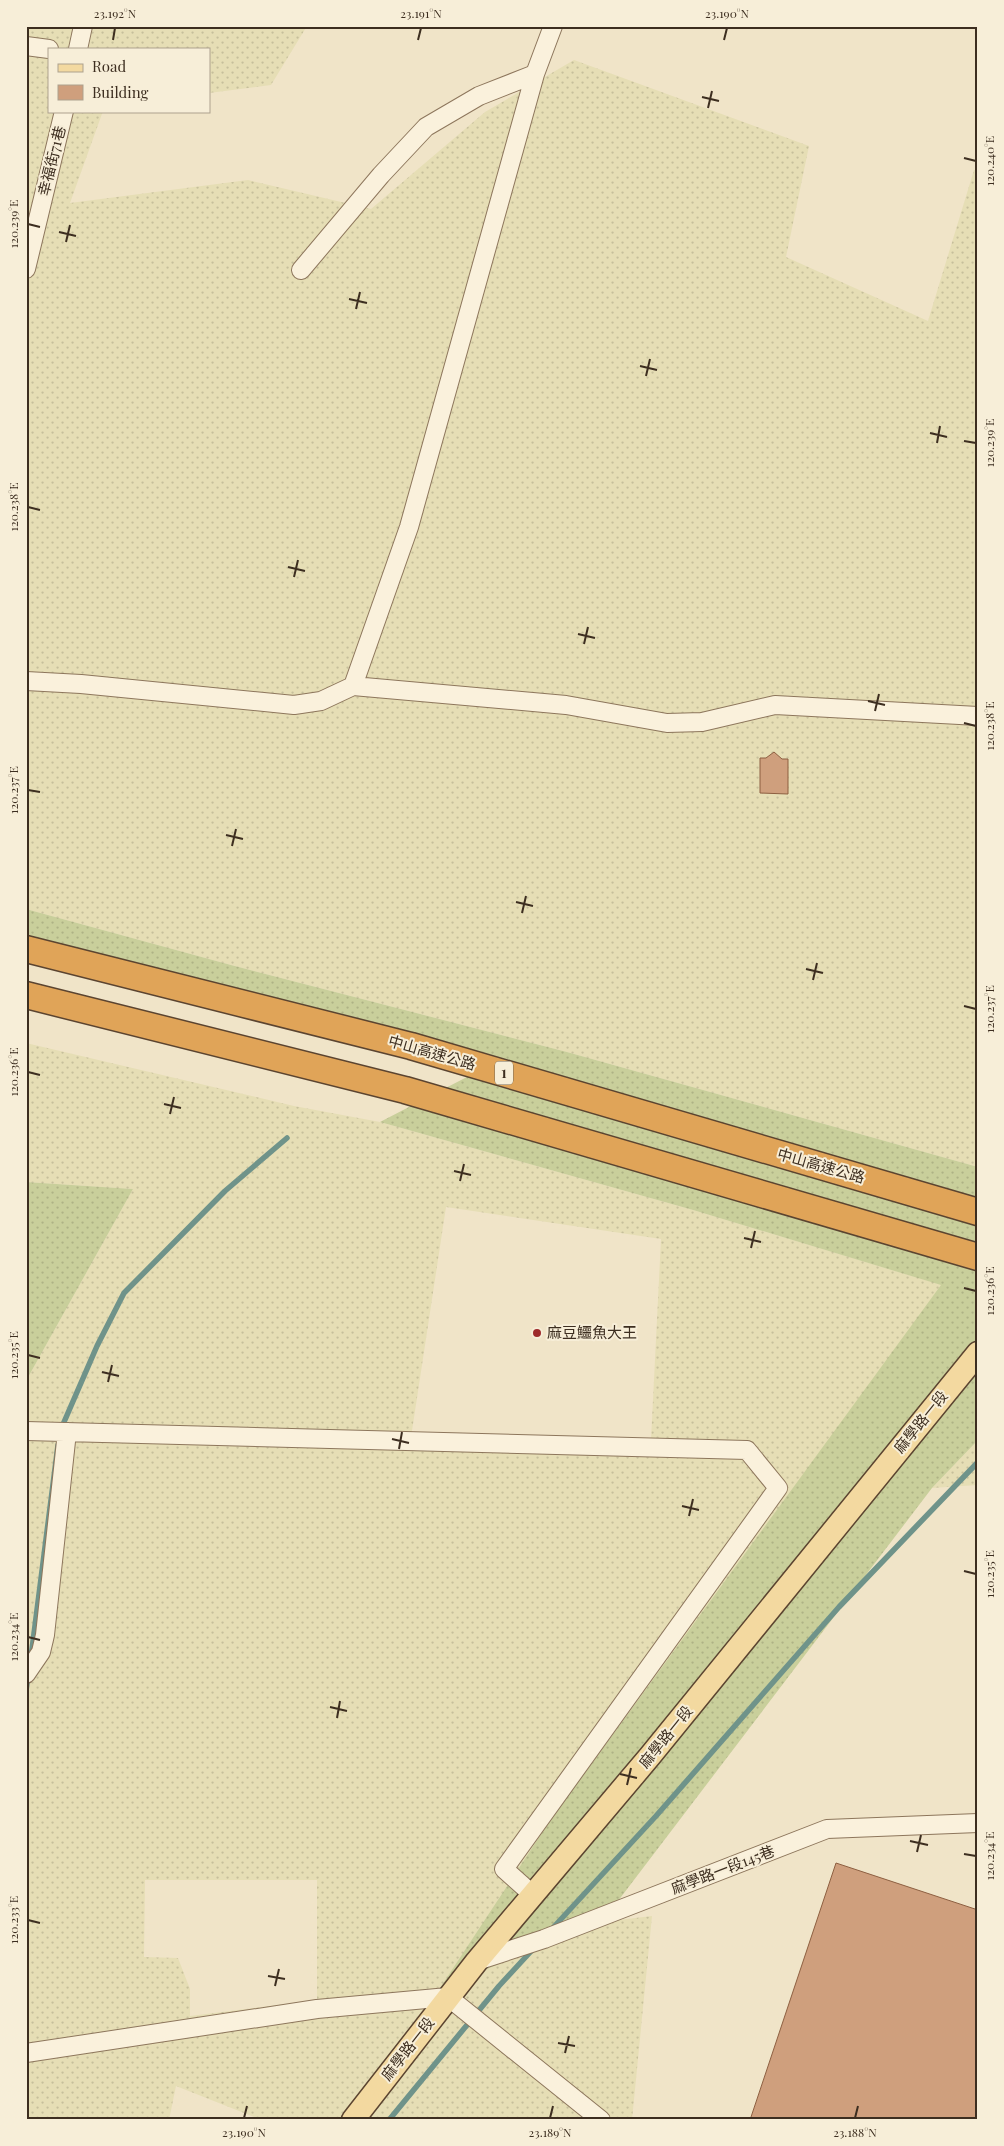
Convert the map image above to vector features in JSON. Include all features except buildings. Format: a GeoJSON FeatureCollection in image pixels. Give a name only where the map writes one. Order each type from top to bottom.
{"type":"FeatureCollection","features":[{"type":"Feature","properties":{"kind":"highway","name":"中山高速公路"},"geometry":{"type":"LineString","coordinates":[[26,949],[412,1046],[978,1212]]}},
{"type":"Feature","properties":{"kind":"highway"},"geometry":{"type":"LineString","coordinates":[[26,995],[405,1090],[978,1257]]}},
{"type":"Feature","properties":{"kind":"main road","name":"麻學路一段"},"geometry":{"type":"LineString","coordinates":[[353,2120],[477,1961],[656,1748],[978,1353]]}},
{"type":"Feature","properties":{"kind":"lane"},"geometry":{"type":"LineString","coordinates":[[78,48],[84,26]]}},
{"type":"Feature","properties":{"kind":"lane"},"geometry":{"type":"LineString","coordinates":[[353,686],[409,527],[535,74],[554,26]]}},
{"type":"Feature","properties":{"kind":"lane"},"geometry":{"type":"LineString","coordinates":[[26,46],[48,49]]}},
{"type":"Feature","properties":{"kind":"lane"},"geometry":{"type":"LineString","coordinates":[[301,270],[381,175],[426,128],[479,96],[535,74]]}},
{"type":"Feature","properties":{"kind":"lane","name":"幸福街71巷"},"geometry":{"type":"LineString","coordinates":[[26,268],[64,112]]}},
{"type":"Feature","properties":{"kind":"lane"},"geometry":{"type":"LineString","coordinates":[[26,681],[81,684],[294,705],[321,701],[353,686],[566,705],[667,723],[702,722],[775,705],[978,716]]}},
{"type":"Feature","properties":{"kind":"lane"},"geometry":{"type":"LineString","coordinates":[[26,1431],[746,1450],[778,1488],[504,1869],[532,1894]]}},
{"type":"Feature","properties":{"kind":"lane"},"geometry":{"type":"LineString","coordinates":[[26,1674],[41,1652],[45,1635],[67,1432]]}},
{"type":"Feature","properties":{"kind":"lane","name":"麻學路一段145巷"},"geometry":{"type":"LineString","coordinates":[[477,1961],[537,1941],[827,1829],[978,1824]]}},
{"type":"Feature","properties":{"kind":"lane"},"geometry":{"type":"LineString","coordinates":[[26,2053],[317,2009],[448,1997],[601,2120]]}},
{"type":"Feature","properties":{"kind":"shaded area"},"geometry":{"type":"Polygon","coordinates":[[[26,26],[307,26],[271,85],[210,93],[210,48],[48,48],[48,112],[103,112],[70,203],[248,180],[371,209],[485,112],[574,60],[809,146],[786,257],[928,321],[974,170],[978,171],[978,1167],[567,1052],[231,965],[26,909],[26,26]]]}},
{"type":"Feature","properties":{"kind":"shaded area"},"geometry":{"type":"Polygon","coordinates":[[[26,1043],[294,1106],[380,1122],[693,1210],[942,1285],[549,1822],[441,1987],[602,1922],[652,1916],[632,2120],[262,2120],[176,2086],[169,2120],[26,2120],[26,1381],[133,1189],[26,1182],[26,1043]],[[446,1207],[410,1444],[651,1440],[661,1239],[446,1207]],[[145,1880],[144,1957],[178,1958],[190,1989],[190,2016],[317,2000],[317,1880],[145,1880]]]}},
{"type":"Feature","properties":{"kind":"shaded area"},"geometry":{"type":"Polygon","coordinates":[[[978,1440],[978,1485],[932,1488],[978,1440]]]}},
{"type":"Feature","properties":{"kind":"green space"},"geometry":{"type":"Polygon","coordinates":[[[26,909],[231,965],[567,1052],[978,1167],[978,1440],[932,1488],[602,1922],[440,1988],[549,1822],[941,1285],[693,1210],[380,1122],[492,1064],[26,940],[26,909]]]}},
{"type":"Feature","properties":{"kind":"green space"},"geometry":{"type":"Polygon","coordinates":[[[26,1182],[133,1189],[26,1381],[26,1182]]]}},
{"type":"Feature","properties":{"kind":"waterway"},"geometry":{"type":"LineString","coordinates":[[61,1429],[97,1346],[124,1293],[225,1191],[287,1138]]}},
{"type":"Feature","properties":{"kind":"waterway"},"geometry":{"type":"LineString","coordinates":[[31,1657],[58,1445]]}},
{"type":"Feature","properties":{"kind":"waterway"},"geometry":{"type":"LineString","coordinates":[[551,1930],[656,1816],[839,1607],[978,1462]]}},
{"type":"Feature","properties":{"kind":"waterway"},"geometry":{"type":"LineString","coordinates":[[26,1691],[28,1676]]}},
{"type":"Feature","properties":{"kind":"waterway"},"geometry":{"type":"LineString","coordinates":[[389,2120],[499,1986],[534,1948]]}},
{"type":"Feature","properties":{"kind":"place","name":"麻豆鱷魚大王"},"geometry":{"type":"Point","coordinates":[537,1333]}}]}
